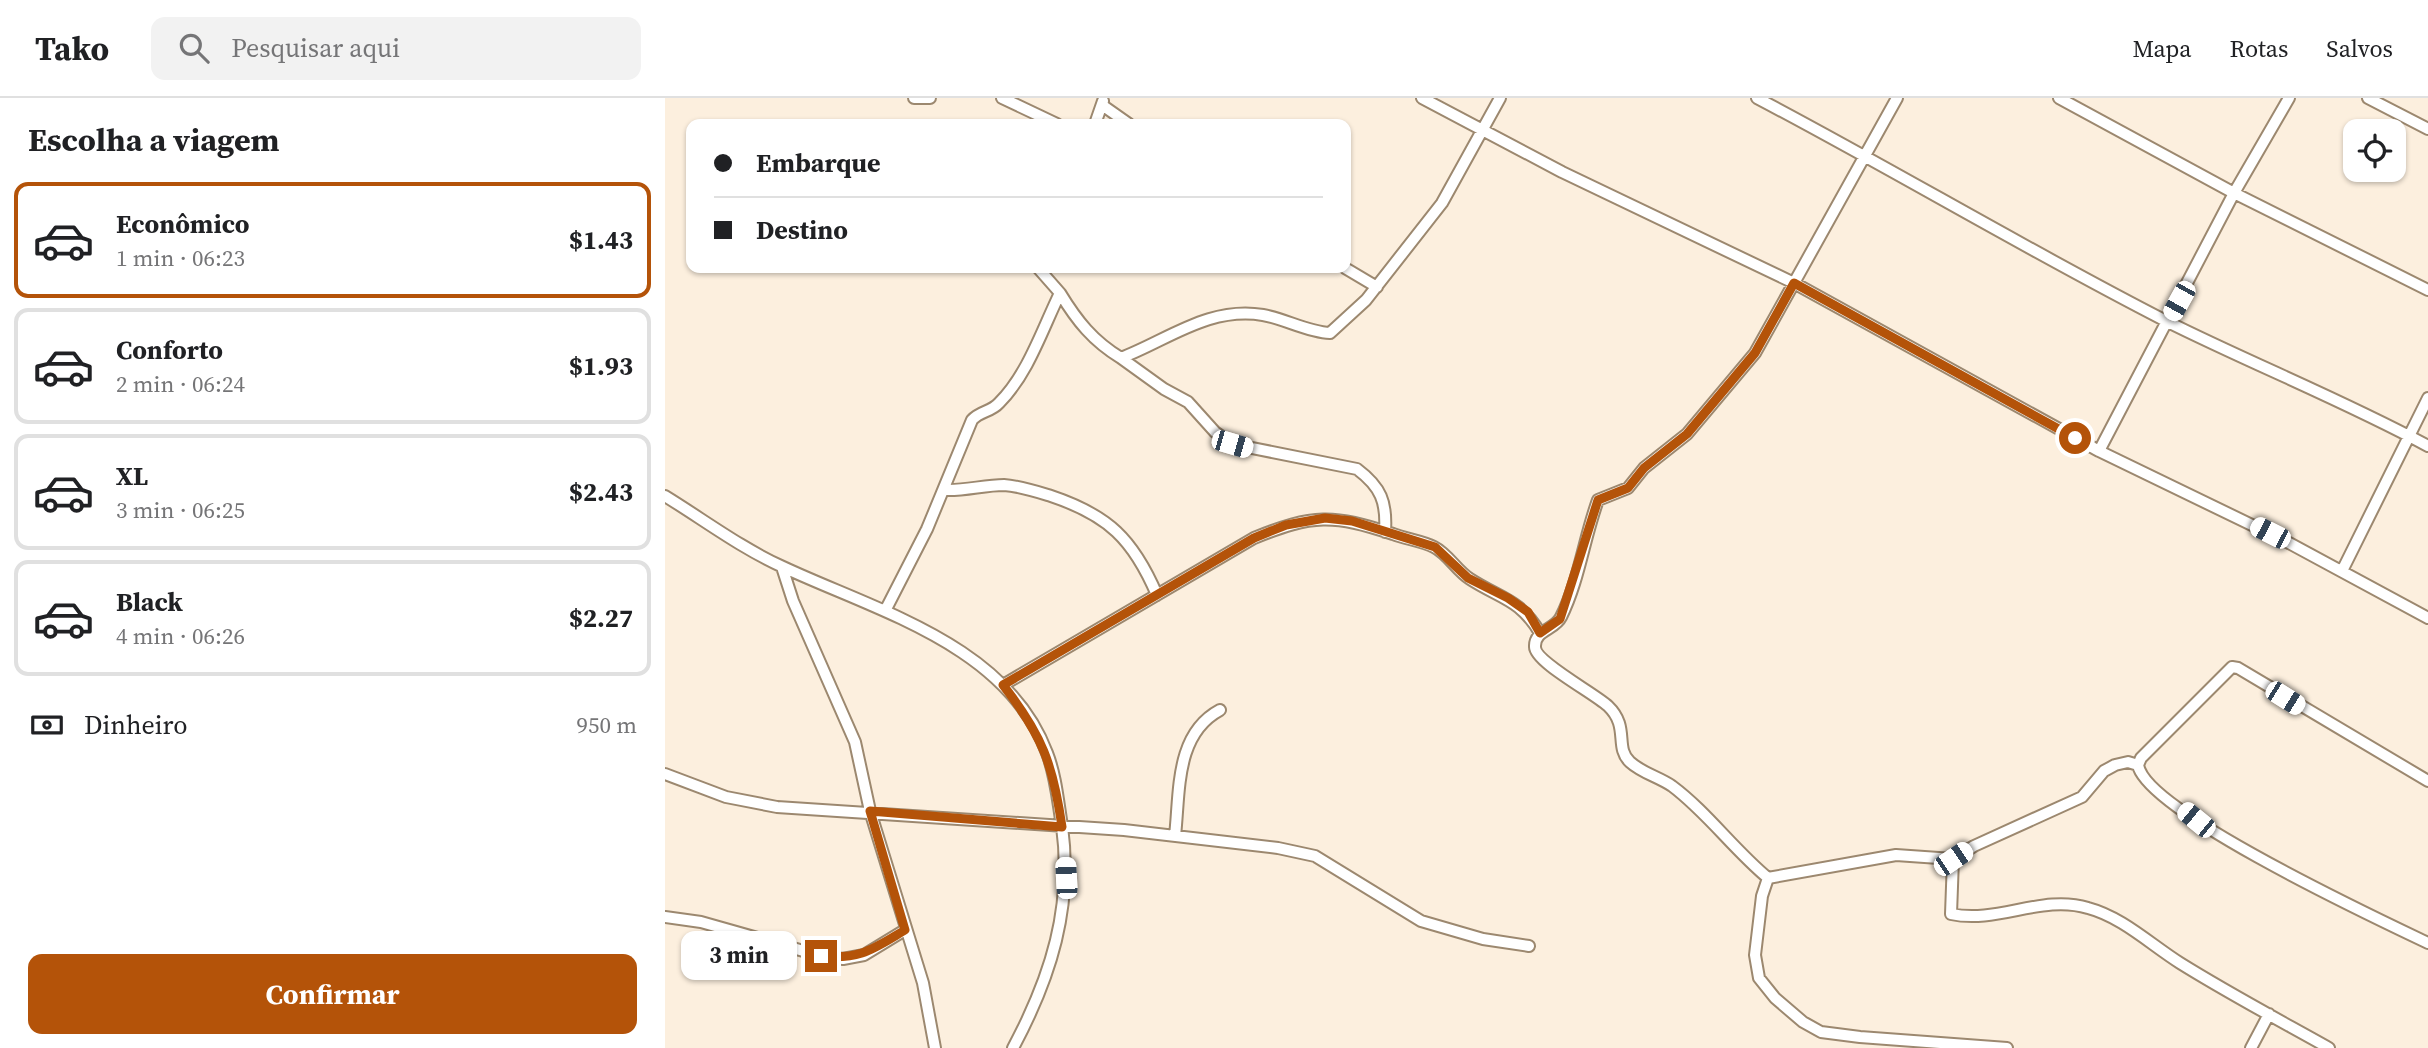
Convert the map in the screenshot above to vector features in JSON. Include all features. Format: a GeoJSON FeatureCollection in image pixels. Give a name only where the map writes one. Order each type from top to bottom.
{"type":"FeatureCollection","features":[{"type":"Feature","properties":{"kind":"street"},"geometry":{"type":"LineString","coordinates":[[914,98],[930,98]]}},
{"type":"Feature","properties":{"kind":"street"},"geometry":{"type":"LineString","coordinates":[[1002,98],[1046,119]]}},
{"type":"Feature","properties":{"kind":"street"},"geometry":{"type":"LineString","coordinates":[[1422,98],[1483,131],[1794,283],[2099,451],[2342,571],[2428,618]]}},
{"type":"Feature","properties":{"kind":"street"},"geometry":{"type":"LineString","coordinates":[[1121,358],[1191,324],[1221,316],[1261,314],[1330,333],[1339,328],[1377,287],[1441,203],[1500,98]]}},
{"type":"Feature","properties":{"kind":"street"},"geometry":{"type":"LineString","coordinates":[[1756,98],[1865,155],[2023,246],[2167,321],[2428,446]]}},
{"type":"Feature","properties":{"kind":"street"},"geometry":{"type":"LineString","coordinates":[[1768,878],[1671,786],[1628,761],[1622,748],[1623,728],[1617,716],[1589,690],[1541,660],[1535,651],[1540,633],[1560,619],[1598,500],[1628,488],[1644,468],[1687,434],[1755,353],[1897,98]]}},
{"type":"Feature","properties":{"kind":"street"},"geometry":{"type":"LineString","coordinates":[[2059,98],[2234,193],[2428,290]]}},
{"type":"Feature","properties":{"kind":"street"},"geometry":{"type":"LineString","coordinates":[[2099,451],[2234,193],[2289,98]]}},
{"type":"Feature","properties":{"kind":"street"},"geometry":{"type":"LineString","coordinates":[[2368,98],[2428,129]]}},
{"type":"Feature","properties":{"kind":"street"},"geometry":{"type":"LineString","coordinates":[[1097,119],[1103,101],[1123,119]]}},
{"type":"Feature","properties":{"kind":"street"},"geometry":{"type":"LineString","coordinates":[[1351,272],[1377,287]]}},
{"type":"Feature","properties":{"kind":"street"},"geometry":{"type":"LineString","coordinates":[[1042,273],[1060,293],[1081,326],[1102,346],[1164,389],[1188,401],[1215,432],[1232,444],[1357,469],[1373,481],[1383,496],[1385,532]]}},
{"type":"Feature","properties":{"kind":"street"},"geometry":{"type":"LineString","coordinates":[[885,611],[944,490],[972,420],[978,412],[998,404],[1024,368],[1060,293]]}},
{"type":"Feature","properties":{"kind":"street"},"geometry":{"type":"LineString","coordinates":[[2342,571],[2428,398]]}},
{"type":"Feature","properties":{"kind":"street"},"geometry":{"type":"LineString","coordinates":[[944,490],[1018,486],[1086,509],[1106,520],[1124,539],[1148,573],[1157,595]]}},
{"type":"Feature","properties":{"kind":"street"},"geometry":{"type":"LineString","coordinates":[[665,496],[782,567],[885,611],[948,643],[1003,685],[1027,715],[1047,752],[1062,827],[1066,878],[1057,946],[1048,976],[1014,1047]]}},
{"type":"Feature","properties":{"kind":"street"},"geometry":{"type":"LineString","coordinates":[[1003,685],[1225,553],[1286,525],[1325,518],[1352,521],[1435,547],[1468,578],[1508,598],[1528,612],[1540,633]]}},
{"type":"Feature","properties":{"kind":"street"},"geometry":{"type":"LineString","coordinates":[[782,567],[793,601],[855,742],[870,811],[923,983],[935,1048]]}},
{"type":"Feature","properties":{"kind":"street"},"geometry":{"type":"LineString","coordinates":[[2138,765],[2141,758],[2232,667],[2238,668],[2428,781]]}},
{"type":"Feature","properties":{"kind":"street"},"geometry":{"type":"LineString","coordinates":[[1175,836],[1188,743],[1198,726],[1220,710]]}},
{"type":"Feature","properties":{"kind":"street"},"geometry":{"type":"LineString","coordinates":[[1768,878],[1896,855],[1953,859],[1974,846],[2081,797],[2104,771],[2128,762],[2138,765],[2148,782],[2235,846],[2428,943]]}},
{"type":"Feature","properties":{"kind":"street"},"geometry":{"type":"LineString","coordinates":[[665,774],[726,797],[777,807],[870,811],[1175,836],[1278,848],[1315,856],[1421,921],[1471,936],[1529,946]]}},
{"type":"Feature","properties":{"kind":"street"},"geometry":{"type":"LineString","coordinates":[[1953,859],[1951,915],[2010,912],[2043,903],[2089,908],[2128,927],[2188,968],[2329,1048]]}},
{"type":"Feature","properties":{"kind":"street"},"geometry":{"type":"LineString","coordinates":[[1768,878],[1762,896],[1755,955],[1759,978],[1775,998],[1803,1022],[1821,1032],[1860,1037],[2007,1048]]}},
{"type":"Feature","properties":{"kind":"street"},"geometry":{"type":"LineString","coordinates":[[665,917],[701,922],[821,956],[843,959],[864,955],[905,930]]}},
{"type":"Feature","properties":{"kind":"street"},"geometry":{"type":"LineString","coordinates":[[2251,1048],[2269,1014]]}},
{"type":"Feature","properties":{"kind":"route"},"geometry":{"type":"LineString","coordinates":[[821,956],[843,959],[864,955],[905,930],[870,811],[1062,827],[1047,752],[1027,715],[1003,685],[1254,538],[1286,525],[1305,521],[1325,518],[1352,521],[1435,547],[1468,578],[1508,598],[1528,612],[1540,633],[1556,624],[1568,600],[1598,500],[1604,496],[1619,494],[1628,488],[1644,468],[1687,434],[1755,353],[1794,283],[2075,438]]}}]}
